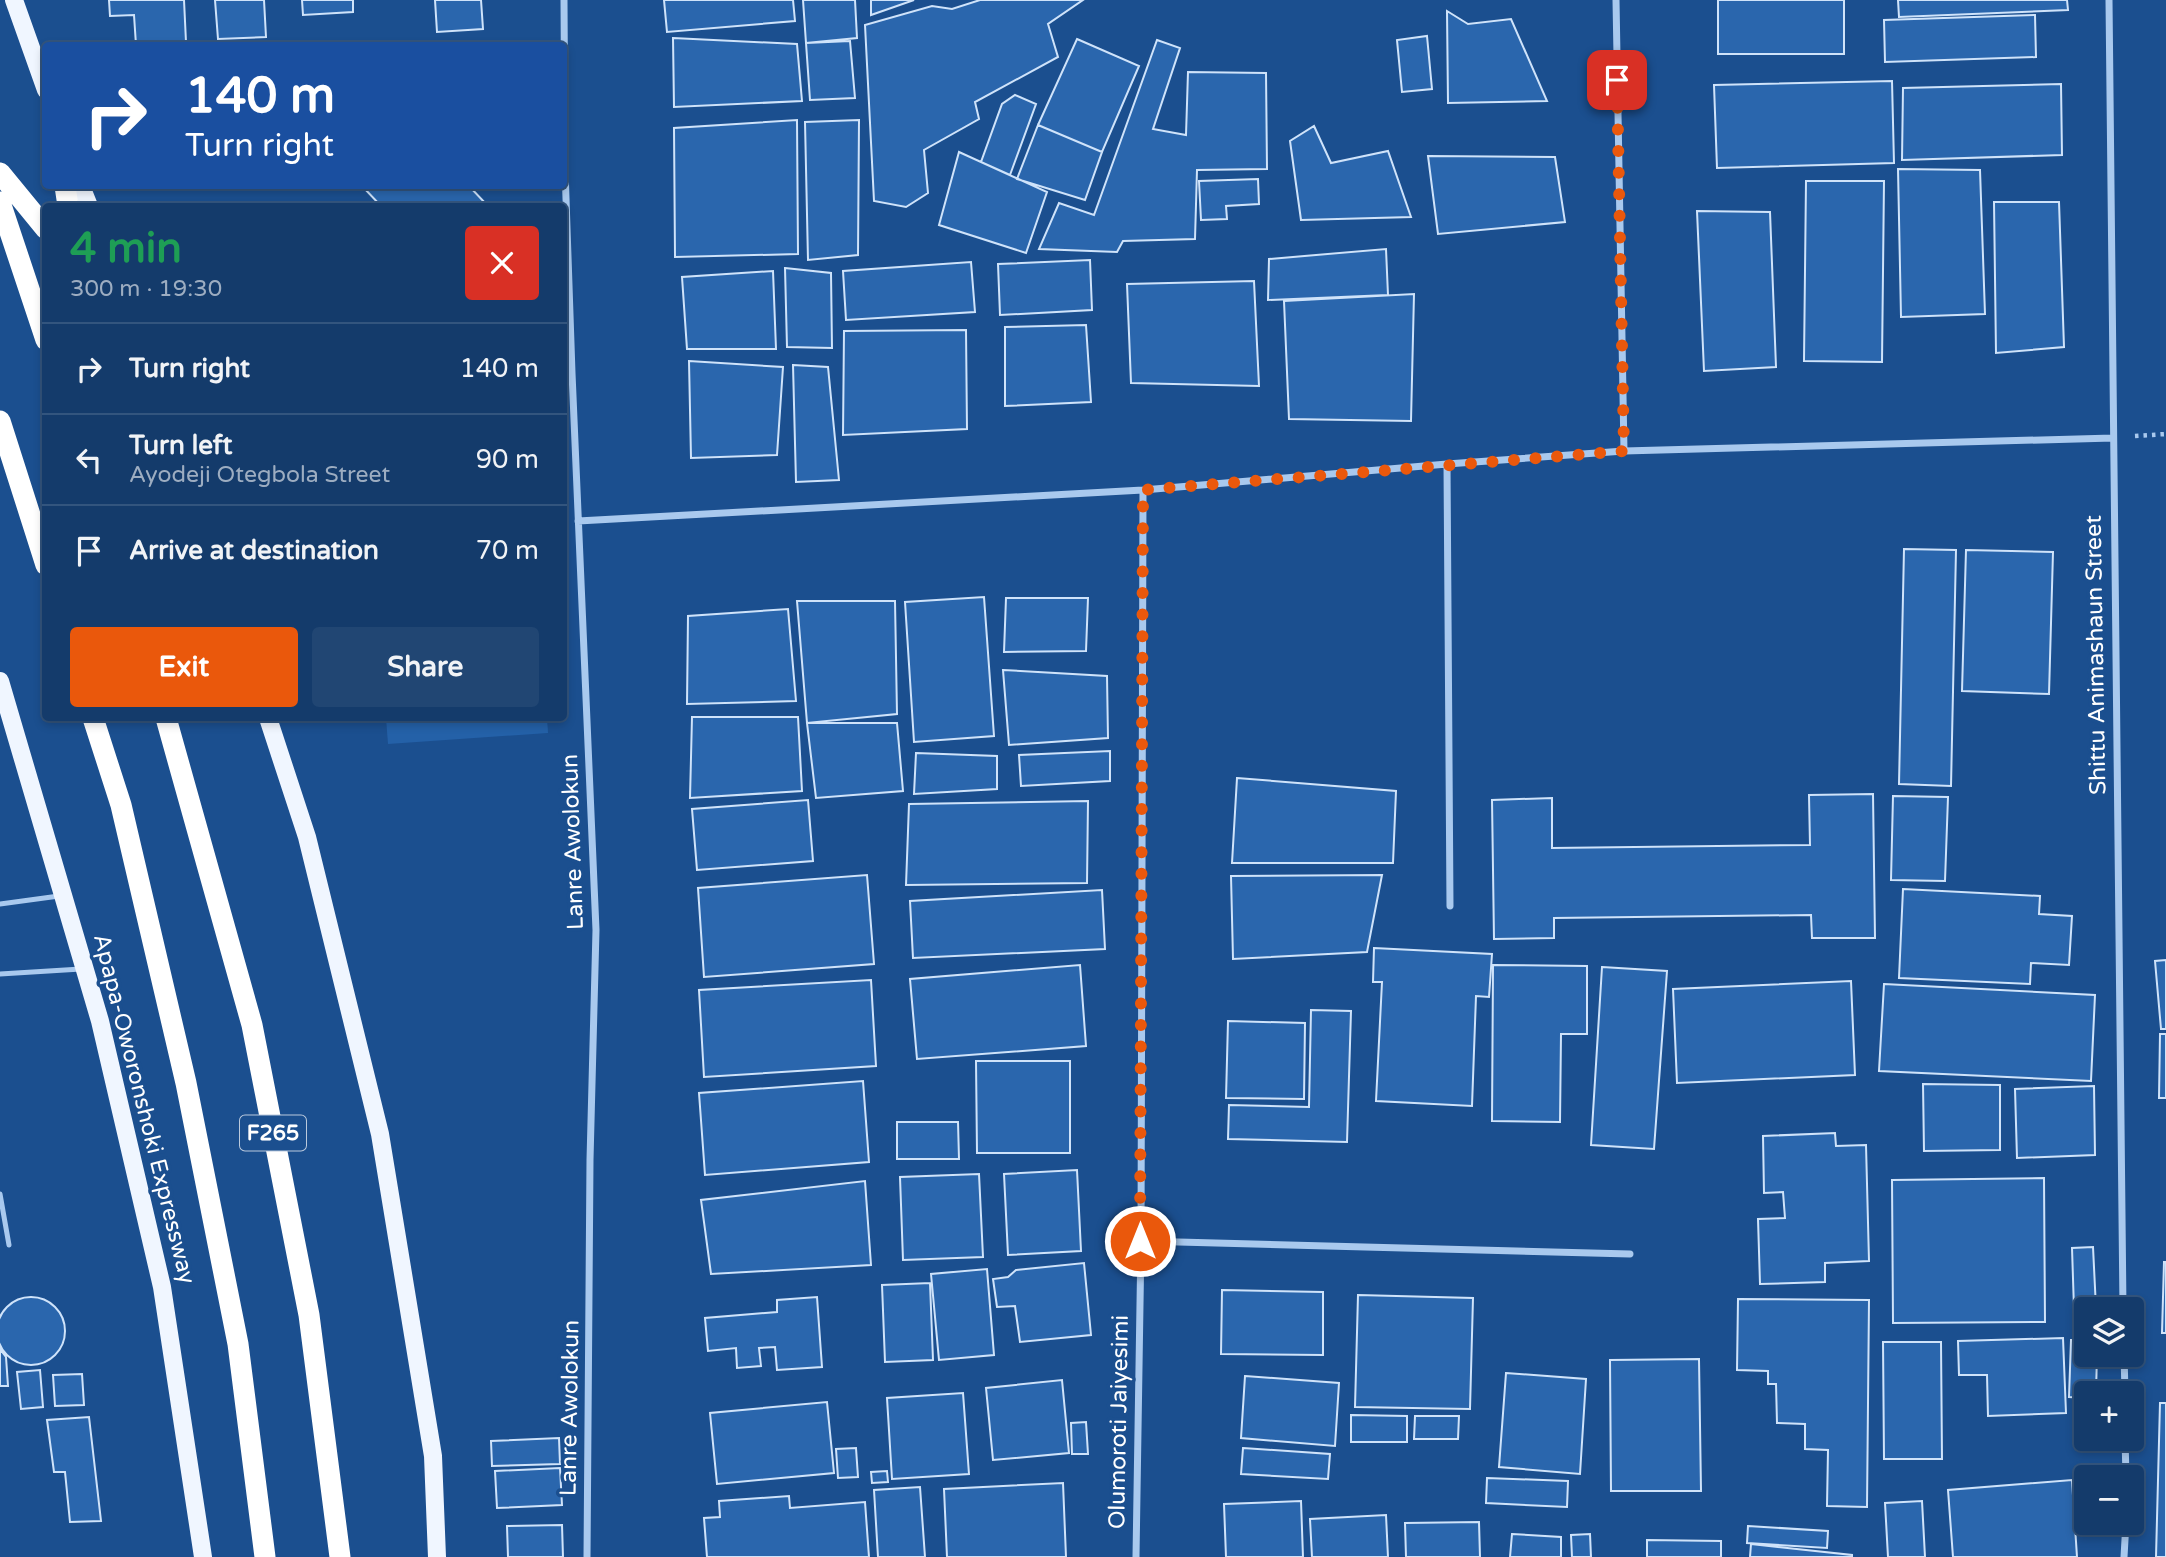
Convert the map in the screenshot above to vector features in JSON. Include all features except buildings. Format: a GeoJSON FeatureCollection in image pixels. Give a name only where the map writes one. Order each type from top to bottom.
{"type":"FeatureCollection","features":[{"type":"Feature","properties":{"kind":"highway"},"geometry":{"type":"LineString","coordinates":[[0,173],[42,224]]}},
{"type":"Feature","properties":{"kind":"highway"},"geometry":{"type":"LineString","coordinates":[[0,202],[42,328]]}},
{"type":"Feature","properties":{"kind":"highway"},"geometry":{"type":"LineString","coordinates":[[0,421],[42,552]]}},
{"type":"Feature","properties":{"kind":"highway","name":"Apapa-Oworonshoki Expressway"},"geometry":{"type":"LineString","coordinates":[[94,721],[121,805],[186,1083],[238,1344],[265,1557]]}},
{"type":"Feature","properties":{"kind":"highway","name":"F265"},"geometry":{"type":"LineString","coordinates":[[167,721],[251,1025],[309,1315],[340,1557]]}},
{"type":"Feature","properties":{"kind":"main road"},"geometry":{"type":"LineString","coordinates":[[14,0],[42,79]]}},
{"type":"Feature","properties":{"kind":"main road","name":"Apapa-Oworonshoki Expressway"},"geometry":{"type":"LineString","coordinates":[[0,681],[100,1021],[162,1287],[203,1557]]}},
{"type":"Feature","properties":{"kind":"main road"},"geometry":{"type":"LineString","coordinates":[[269,721],[307,837],[380,1134],[433,1456],[437,1557]]}},
{"type":"Feature","properties":{"kind":"street","name":"Lanre Awolokun"},"geometry":{"type":"LineString","coordinates":[[564,0],[564,42]]}},
{"type":"Feature","properties":{"kind":"street"},"geometry":{"type":"LineString","coordinates":[[1616,0],[1624,451]]}},
{"type":"Feature","properties":{"kind":"street","name":"Shittu Animashaun Street"},"geometry":{"type":"LineString","coordinates":[[2109,0],[2123,1297]]}},
{"type":"Feature","properties":{"kind":"street","name":"Lanre Awolokun"},"geometry":{"type":"LineString","coordinates":[[567,298],[568,373],[578,521],[596,930],[590,1160],[587,1557]]}},
{"type":"Feature","properties":{"kind":"street"},"geometry":{"type":"LineString","coordinates":[[578,521],[1143,490],[1624,451],[2113,438]]}},
{"type":"Feature","properties":{"kind":"street"},"geometry":{"type":"LineString","coordinates":[[1447,464],[1450,906]]}},
{"type":"Feature","properties":{"kind":"street","name":"Olumoroti Jaiyesimi"},"geometry":{"type":"LineString","coordinates":[[1136,1557],[1143,490]]}},
{"type":"Feature","properties":{"kind":"street"},"geometry":{"type":"LineString","coordinates":[[1140,1241],[1630,1254]]}},
{"type":"Feature","properties":{"kind":"street"},"geometry":{"type":"LineString","coordinates":[[2124,1557],[2125,1535]]}},
{"type":"Feature","properties":{"kind":"lane"},"geometry":{"type":"LineString","coordinates":[[0,904],[63,895]]}},
{"type":"Feature","properties":{"kind":"lane"},"geometry":{"type":"LineString","coordinates":[[0,974],[84,969]]}},
{"type":"Feature","properties":{"kind":"lane"},"geometry":{"type":"LineString","coordinates":[[0,1194],[9,1245]]}},
{"type":"Feature","properties":{"kind":"path"},"geometry":{"type":"LineString","coordinates":[[2113,438],[2166,434]]}},
{"type":"Feature","properties":{"kind":"shaded area"},"geometry":{"type":"Polygon","coordinates":[[[386,721],[547,721],[548,733],[388,744],[386,721]]]}},
{"type":"Feature","properties":{"kind":"route"},"geometry":{"type":"LineString","coordinates":[[1140,1241],[1143,490],[1624,451],[1617,80]]}}]}
